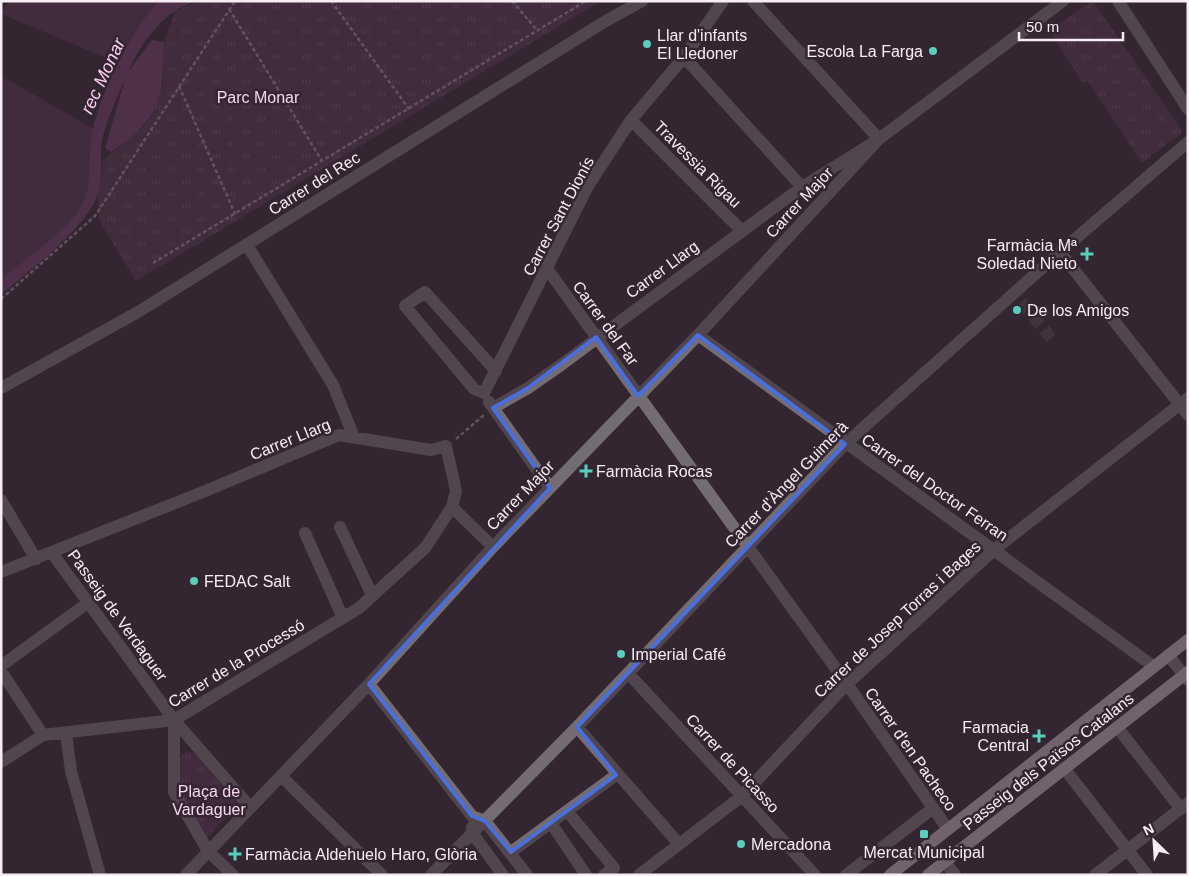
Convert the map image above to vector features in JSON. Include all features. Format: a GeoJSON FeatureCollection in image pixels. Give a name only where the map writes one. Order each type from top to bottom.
{"type":"FeatureCollection","features":[{"type":"Feature","properties":{"kind":"main road"},"geometry":{"type":"LineString","coordinates":[[890,875],[947,828],[1188,640]]}},
{"type":"Feature","properties":{"kind":"main road","name":"Passeig dels Països Catalans"},"geometry":{"type":"LineString","coordinates":[[928,875],[1064,768],[1186,676]]}},
{"type":"Feature","properties":{"kind":"street","name":"Carrer del Rec"},"geometry":{"type":"LineString","coordinates":[[1,388],[138,312],[604,22],[642,1]]}},
{"type":"Feature","properties":{"kind":"street","name":"Carrer Sant Dionís"},"geometry":{"type":"LineString","coordinates":[[484,393],[548,270],[588,186],[631,120],[684,57],[723,1]]}},
{"type":"Feature","properties":{"kind":"street"},"geometry":{"type":"LineString","coordinates":[[753,1],[878,139]]}},
{"type":"Feature","properties":{"kind":"street","name":"Carrer Major"},"geometry":{"type":"LineString","coordinates":[[744,230],[802,187],[878,139],[1063,1]]}},
{"type":"Feature","properties":{"kind":"street"},"geometry":{"type":"LineString","coordinates":[[1118,1],[1188,109]]}},
{"type":"Feature","properties":{"kind":"street"},"geometry":{"type":"LineString","coordinates":[[684,57],[802,187]]}},
{"type":"Feature","properties":{"kind":"street","name":"Travessia Rigau"},"geometry":{"type":"LineString","coordinates":[[631,120],[744,230]]}},
{"type":"Feature","properties":{"kind":"street","name":"Carrer Major"},"geometry":{"type":"LineString","coordinates":[[186,875],[369,684],[493,547],[698,335],[878,139]]}},
{"type":"Feature","properties":{"kind":"street","name":"Carrer d'Àngel Guimerà"},"geometry":{"type":"LineString","coordinates":[[431,875],[577,727],[846,444],[1017,298],[1060,252],[1188,142]]}},
{"type":"Feature","properties":{"kind":"street","name":"Carrer Llarg"},"geometry":{"type":"LineString","coordinates":[[493,408],[528,388],[744,230]]}},
{"type":"Feature","properties":{"kind":"street"},"geometry":{"type":"LineString","coordinates":[[247,245],[332,385],[354,437]]}},
{"type":"Feature","properties":{"kind":"street"},"geometry":{"type":"LineString","coordinates":[[1060,252],[1184,402],[1188,415]]}},
{"type":"Feature","properties":{"kind":"street","name":"Carrer del Far"},"geometry":{"type":"LineString","coordinates":[[548,270],[638,396]]}},
{"type":"Feature","properties":{"kind":"street"},"geometry":{"type":"LineString","coordinates":[[496,371],[425,292],[405,306],[474,389],[484,393],[550,488]]}},
{"type":"Feature","properties":{"kind":"street","name":"Carrer del Doctor Ferran"},"geometry":{"type":"LineString","coordinates":[[698,335],[1154,666]]}},
{"type":"Feature","properties":{"kind":"street","name":"Carrer d'en Pacheco"},"geometry":{"type":"LineString","coordinates":[[638,396],[847,684],[947,828]]}},
{"type":"Feature","properties":{"kind":"street","name":"Carrer de Josep Torras i Bages"},"geometry":{"type":"LineString","coordinates":[[638,875],[742,796],[847,684],[995,549],[1184,402]]}},
{"type":"Feature","properties":{"kind":"street","name":"Carrer Llarg"},"geometry":{"type":"LineString","coordinates":[[1,572],[52,553],[339,435],[431,450],[446,446]]}},
{"type":"Feature","properties":{"kind":"street"},"geometry":{"type":"LineString","coordinates":[[446,446],[456,491],[452,507],[493,547]]}},
{"type":"Feature","properties":{"kind":"street"},"geometry":{"type":"LineString","coordinates":[[1,500],[36,559]]}},
{"type":"Feature","properties":{"kind":"street","name":"Carrer de la Processó"},"geometry":{"type":"LineString","coordinates":[[1,762],[43,735],[174,720],[359,608],[425,548],[452,507]]}},
{"type":"Feature","properties":{"kind":"street"},"geometry":{"type":"LineString","coordinates":[[340,527],[372,595]]}},
{"type":"Feature","properties":{"kind":"street"},"geometry":{"type":"LineString","coordinates":[[306,533],[343,618]]}},
{"type":"Feature","properties":{"kind":"street","name":"Passeig de Verdaguer"},"geometry":{"type":"LineString","coordinates":[[52,553],[174,720],[250,807]]}},
{"type":"Feature","properties":{"kind":"street"},"geometry":{"type":"LineString","coordinates":[[1,666],[89,602]]}},
{"type":"Feature","properties":{"kind":"street"},"geometry":{"type":"LineString","coordinates":[[1168,655],[1186,676]]}},
{"type":"Feature","properties":{"kind":"street"},"geometry":{"type":"LineString","coordinates":[[1,671],[43,735]]}},
{"type":"Feature","properties":{"kind":"street","name":"Carrer de Picasso"},"geometry":{"type":"LineString","coordinates":[[628,673],[815,875]]}},
{"type":"Feature","properties":{"kind":"street"},"geometry":{"type":"LineString","coordinates":[[369,684],[472,816],[485,821],[527,875]]}},
{"type":"Feature","properties":{"kind":"street"},"geometry":{"type":"LineString","coordinates":[[174,720],[174,792],[208,851],[233,875]]}},
{"type":"Feature","properties":{"kind":"street"},"geometry":{"type":"LineString","coordinates":[[577,727],[616,775],[679,844]]}},
{"type":"Feature","properties":{"kind":"street"},"geometry":{"type":"LineString","coordinates":[[1095,875],[1184,806],[1117,728]]}},
{"type":"Feature","properties":{"kind":"street"},"geometry":{"type":"LineString","coordinates":[[66,732],[71,771],[100,875]]}},
{"type":"Feature","properties":{"kind":"street"},"geometry":{"type":"LineString","coordinates":[[1064,768],[1147,875]]}},
{"type":"Feature","properties":{"kind":"street"},"geometry":{"type":"LineString","coordinates":[[511,852],[616,775]]}},
{"type":"Feature","properties":{"kind":"street"},"geometry":{"type":"LineString","coordinates":[[281,776],[382,875]]}},
{"type":"Feature","properties":{"kind":"street"},"geometry":{"type":"LineString","coordinates":[[846,875],[932,809]]}},
{"type":"Feature","properties":{"kind":"street"},"geometry":{"type":"LineString","coordinates":[[567,811],[614,868],[604,875]]}},
{"type":"Feature","properties":{"kind":"street"},"geometry":{"type":"LineString","coordinates":[[472,816],[473,834],[503,875]]}},
{"type":"Feature","properties":{"kind":"street"},"geometry":{"type":"LineString","coordinates":[[551,823],[586,875]]}},
{"type":"Feature","properties":{"kind":"street"},"geometry":{"type":"LineString","coordinates":[[945,862],[955,875]]}},
{"type":"Feature","properties":{"kind":"path"},"geometry":{"type":"LineString","coordinates":[[1,299],[95,216],[235,1]]}},
{"type":"Feature","properties":{"kind":"path"},"geometry":{"type":"LineString","coordinates":[[331,1],[409,109]]}},
{"type":"Feature","properties":{"kind":"path"},"geometry":{"type":"LineString","coordinates":[[512,1],[538,31]]}},
{"type":"Feature","properties":{"kind":"path"},"geometry":{"type":"LineString","coordinates":[[153,263],[586,1]]}},
{"type":"Feature","properties":{"kind":"path"},"geometry":{"type":"LineString","coordinates":[[230,9],[322,162]]}},
{"type":"Feature","properties":{"kind":"path"},"geometry":{"type":"LineString","coordinates":[[179,86],[235,214]]}},
{"type":"Feature","properties":{"kind":"path"},"geometry":{"type":"LineString","coordinates":[[446,446],[493,408]]}},
{"type":"Feature","properties":{"kind":"highlighted area"},"geometry":{"type":"Polygon","coordinates":[[[698,335],[845,444],[577,727],[616,775],[511,852],[485,821],[472,816],[369,684],[550,488],[493,408],[528,388],[596,337],[638,396],[698,335]]]}},
{"type":"Feature","properties":{"kind":"green space"},"geometry":{"type":"Polygon","coordinates":[[[9,1],[159,1],[145,19],[119,63],[1,14],[9,1]]]}},
{"type":"Feature","properties":{"kind":"green space","name":"Parc Monar"},"geometry":{"type":"Polygon","coordinates":[[[200,1],[601,1],[136,281],[99,220],[98,193],[103,160],[142,128],[152,115],[163,83],[164,42],[175,11],[200,1]]]}},
{"type":"Feature","properties":{"kind":"green space"},"geometry":{"type":"Polygon","coordinates":[[[1093,1],[1183,132],[1142,163],[1088,81],[1083,83],[1049,30],[1093,1]]]}},
{"type":"Feature","properties":{"kind":"green space"},"geometry":{"type":"Polygon","coordinates":[[[5,78],[94,129],[86,192],[84,201],[78,211],[47,243],[1,280],[1,85],[5,78]]]}},
{"type":"Feature","properties":{"kind":"green space","name":"Plaça de Vardaguer"},"geometry":{"type":"Polygon","coordinates":[[[187,751],[195,753],[237,802],[235,807],[207,838],[180,791],[178,760],[187,751]]]}},
{"type":"Feature","properties":{"kind":"shaded area"},"geometry":{"type":"Polygon","coordinates":[[[159,1],[200,1],[176,10],[166,18],[140,49],[128,72],[152,40],[164,42],[162,79],[156,106],[140,129],[128,140],[111,152],[105,148],[125,80],[103,136],[100,184],[92,207],[82,221],[56,248],[1,295],[1,280],[59,232],[70,221],[84,201],[94,125],[107,87],[127,47],[148,13],[159,1]]]}},
{"type":"Feature","properties":{"kind":"tunnel"},"geometry":{"type":"LineString","coordinates":[[1021,302],[1051,338]]}},
{"type":"Feature","properties":{"kind":"place","name":"Llar d'infants El Lledoner"},"geometry":{"type":"Point","coordinates":[647,44]}},
{"type":"Feature","properties":{"kind":"place","name":"Escola La Farga"},"geometry":{"type":"Point","coordinates":[933,51]}},
{"type":"Feature","properties":{"kind":"place","name":"Farmàcia Mª Soledad Nieto"},"geometry":{"type":"Point","coordinates":[1087,254]}},
{"type":"Feature","properties":{"kind":"place","name":"De los Amigos"},"geometry":{"type":"Point","coordinates":[1017,310]}},
{"type":"Feature","properties":{"kind":"place","name":"Farmàcia Rocas"},"geometry":{"type":"Point","coordinates":[586,471]}},
{"type":"Feature","properties":{"kind":"place","name":"FEDAC Salt"},"geometry":{"type":"Point","coordinates":[194,581]}},
{"type":"Feature","properties":{"kind":"place","name":"Imperial Café"},"geometry":{"type":"Point","coordinates":[621,654]}},
{"type":"Feature","properties":{"kind":"place","name":"Farmacia Central"},"geometry":{"type":"Point","coordinates":[1039,736]}},
{"type":"Feature","properties":{"kind":"place","name":"Mercat Municipal"},"geometry":{"type":"Point","coordinates":[924,834]}},
{"type":"Feature","properties":{"kind":"place","name":"Mercadona"},"geometry":{"type":"Point","coordinates":[741,844]}},
{"type":"Feature","properties":{"kind":"place","name":"Farmàcia Aldehuelo Haro, Glòria"},"geometry":{"type":"Point","coordinates":[235,854]}},
{"type":"Feature","properties":{"kind":"water label","name":"rec Monar"},"geometry":{"type":"Point","coordinates":[103,76]}}]}
